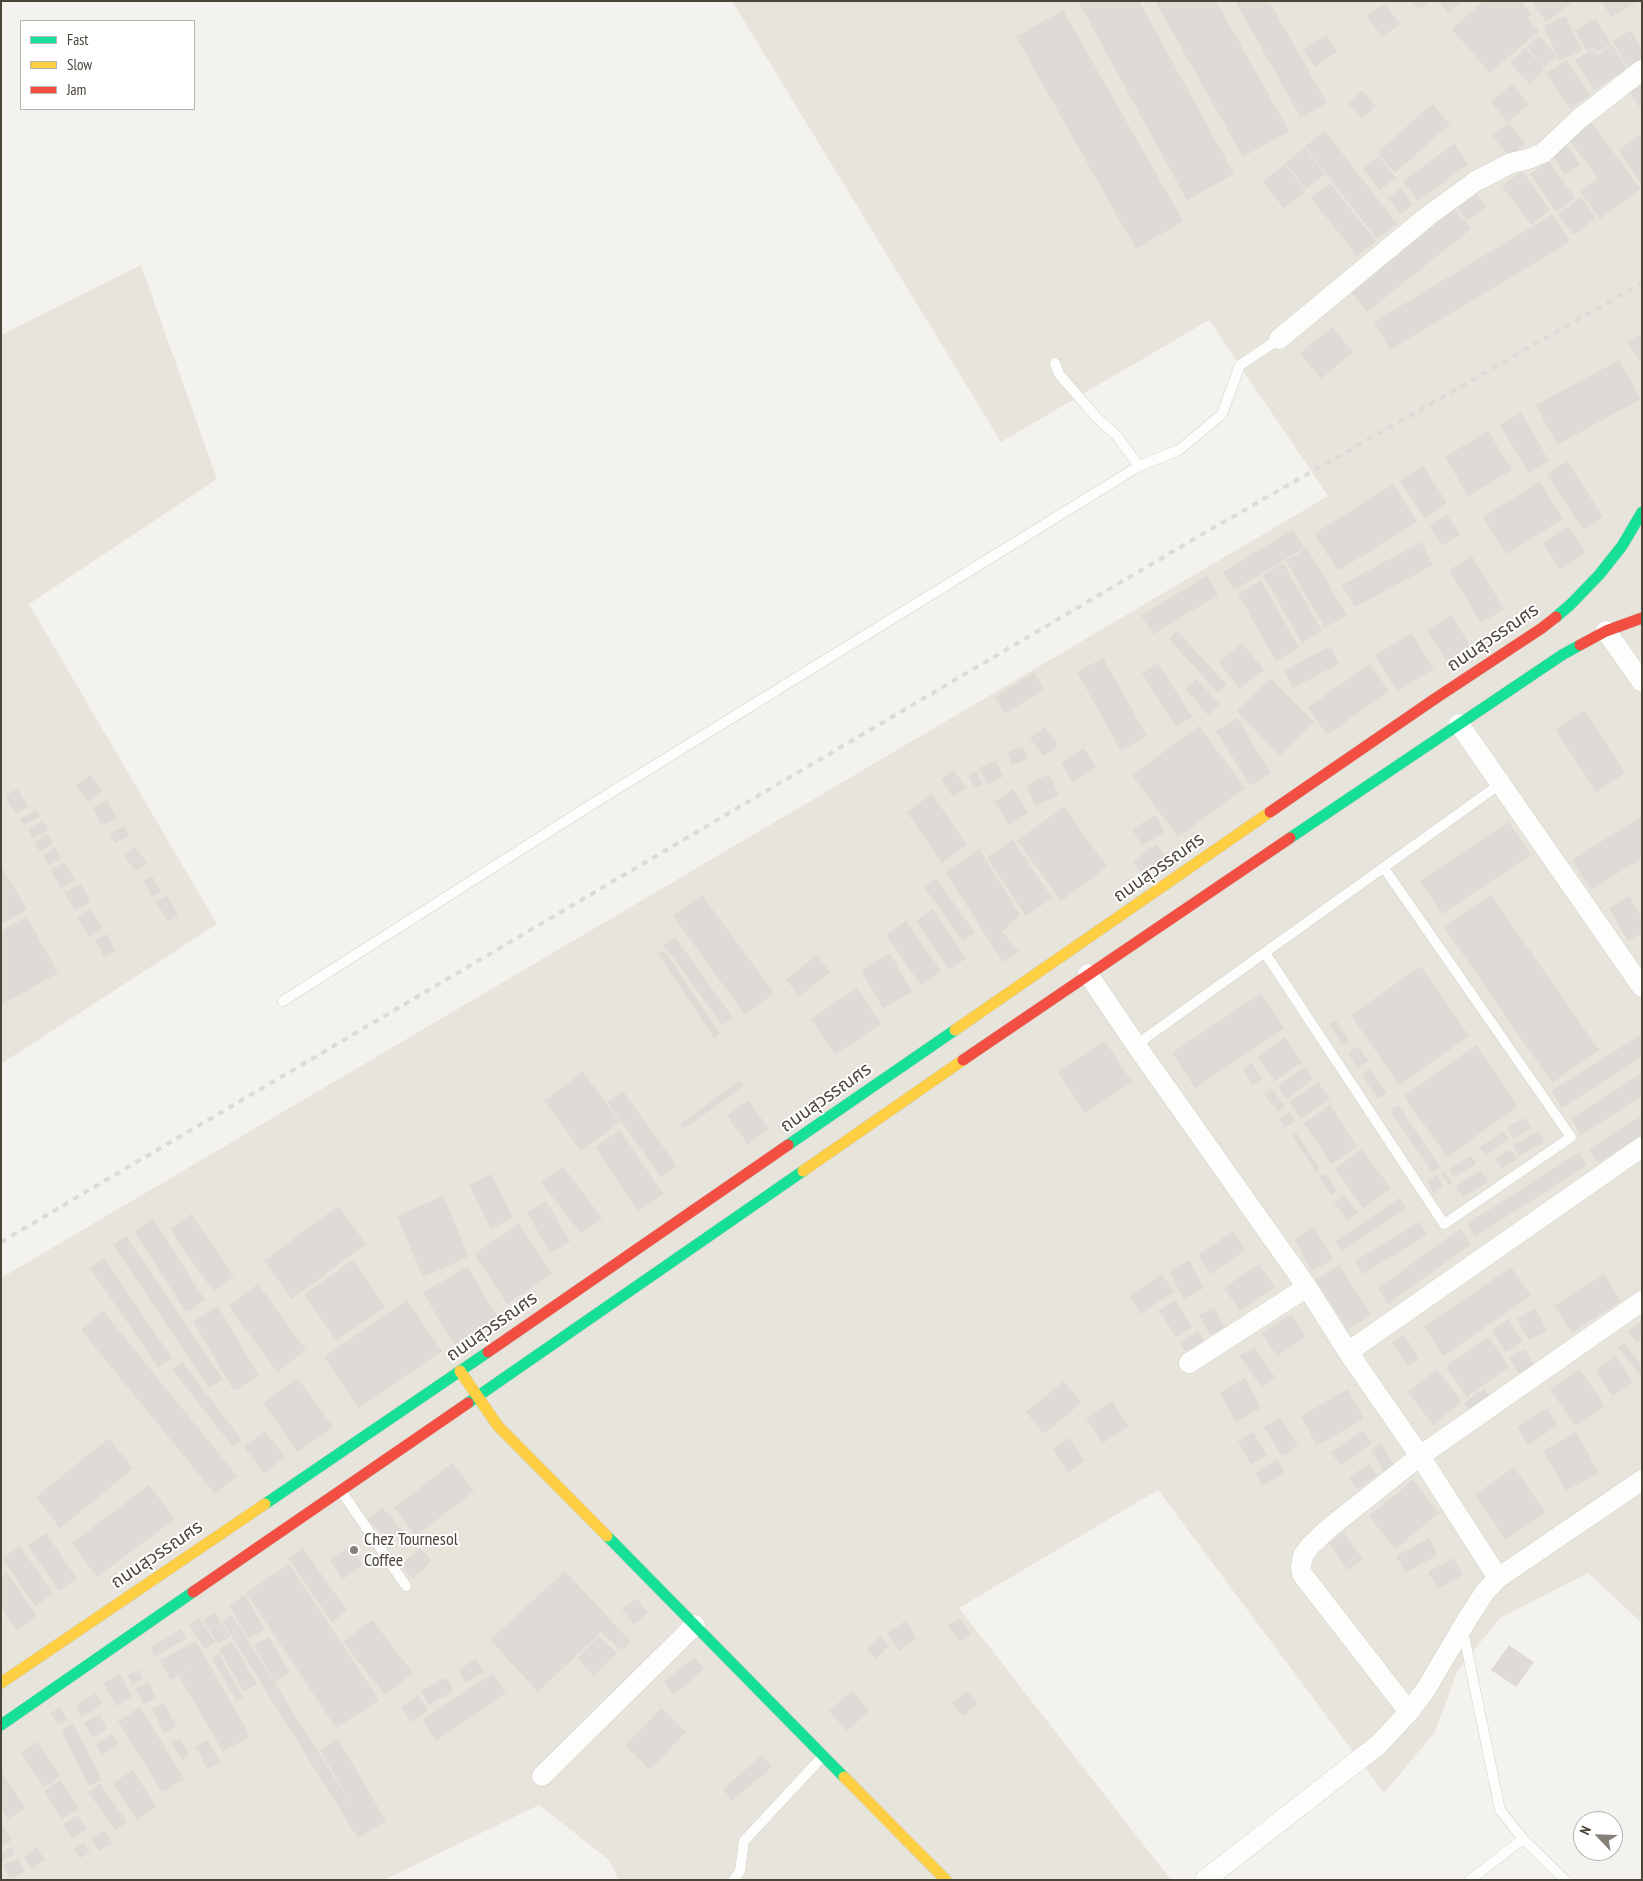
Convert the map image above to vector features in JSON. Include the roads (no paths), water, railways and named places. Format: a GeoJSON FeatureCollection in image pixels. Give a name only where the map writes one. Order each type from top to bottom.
{"type":"FeatureCollection","features":[{"type":"Feature","properties":{"kind":"main road","name":"ถนนสุวรรณศร"},"geometry":{"type":"LineString","coordinates":[[1,1683],[460,1371],[1428,704],[1542,628],[1571,604],[1599,575],[1622,546],[1642,512]]}},
{"type":"Feature","properties":{"kind":"main road"},"geometry":{"type":"LineString","coordinates":[[1,1724],[478,1397],[1088,974],[1562,655],[1606,631],[1642,618]]}},
{"type":"Feature","properties":{"kind":"main road"},"geometry":{"type":"LineString","coordinates":[[460,1371],[498,1426],[946,1880]]}},
{"type":"Feature","properties":{"kind":"street"},"geometry":{"type":"LineString","coordinates":[[1279,340],[1428,216],[1476,181],[1510,163],[1543,153],[1578,119],[1642,70]]}},
{"type":"Feature","properties":{"kind":"street"},"geometry":{"type":"LineString","coordinates":[[1606,631],[1642,682]]}},
{"type":"Feature","properties":{"kind":"street"},"geometry":{"type":"LineString","coordinates":[[1459,724],[1642,987]]}},
{"type":"Feature","properties":{"kind":"street"},"geometry":{"type":"LineString","coordinates":[[1088,974],[1307,1287],[1348,1352],[1420,1456],[1498,1578]]}},
{"type":"Feature","properties":{"kind":"street"},"geometry":{"type":"LineString","coordinates":[[1348,1352],[1642,1147]]}},
{"type":"Feature","properties":{"kind":"street"},"geometry":{"type":"LineString","coordinates":[[1189,1363],[1307,1287]]}},
{"type":"Feature","properties":{"kind":"street"},"geometry":{"type":"LineString","coordinates":[[1409,1712],[1302,1574],[1300,1567],[1303,1556],[1310,1546],[1420,1456],[1642,1301]]}},
{"type":"Feature","properties":{"kind":"street"},"geometry":{"type":"LineString","coordinates":[[1205,1880],[1378,1745],[1409,1712],[1426,1689],[1484,1592],[1498,1578],[1642,1480]]}},
{"type":"Feature","properties":{"kind":"street"},"geometry":{"type":"LineString","coordinates":[[542,1776],[695,1625]]}},
{"type":"Feature","properties":{"kind":"lane"},"geometry":{"type":"LineString","coordinates":[[282,1001],[586,808],[1139,466],[1179,450],[1222,414],[1240,365],[1279,340]]}},
{"type":"Feature","properties":{"kind":"lane"},"geometry":{"type":"LineString","coordinates":[[1055,363],[1059,374],[1097,418],[1116,435],[1139,466]]}},
{"type":"Feature","properties":{"kind":"lane"},"geometry":{"type":"LineString","coordinates":[[1136,1045],[1500,784]]}},
{"type":"Feature","properties":{"kind":"lane"},"geometry":{"type":"LineString","coordinates":[[1265,953],[1444,1224],[1571,1137],[1384,868]]}},
{"type":"Feature","properties":{"kind":"lane"},"geometry":{"type":"LineString","coordinates":[[340,1490],[406,1586]]}},
{"type":"Feature","properties":{"kind":"lane"},"geometry":{"type":"LineString","coordinates":[[1462,1628],[1500,1810],[1523,1839],[1565,1880]]}},
{"type":"Feature","properties":{"kind":"lane"},"geometry":{"type":"LineString","coordinates":[[734,1880],[740,1871],[744,1841],[823,1756]]}},
{"type":"Feature","properties":{"kind":"lane"},"geometry":{"type":"LineString","coordinates":[[1470,1880],[1523,1839]]}},
{"type":"Feature","properties":{"kind":"railway"},"geometry":{"type":"LineString","coordinates":[[1,1242],[1206,532],[1642,283]]}},
{"type":"Feature","properties":{"kind":"place","name":"Chez Tournesol Coffee"},"geometry":{"type":"Point","coordinates":[354,1550]}}]}
